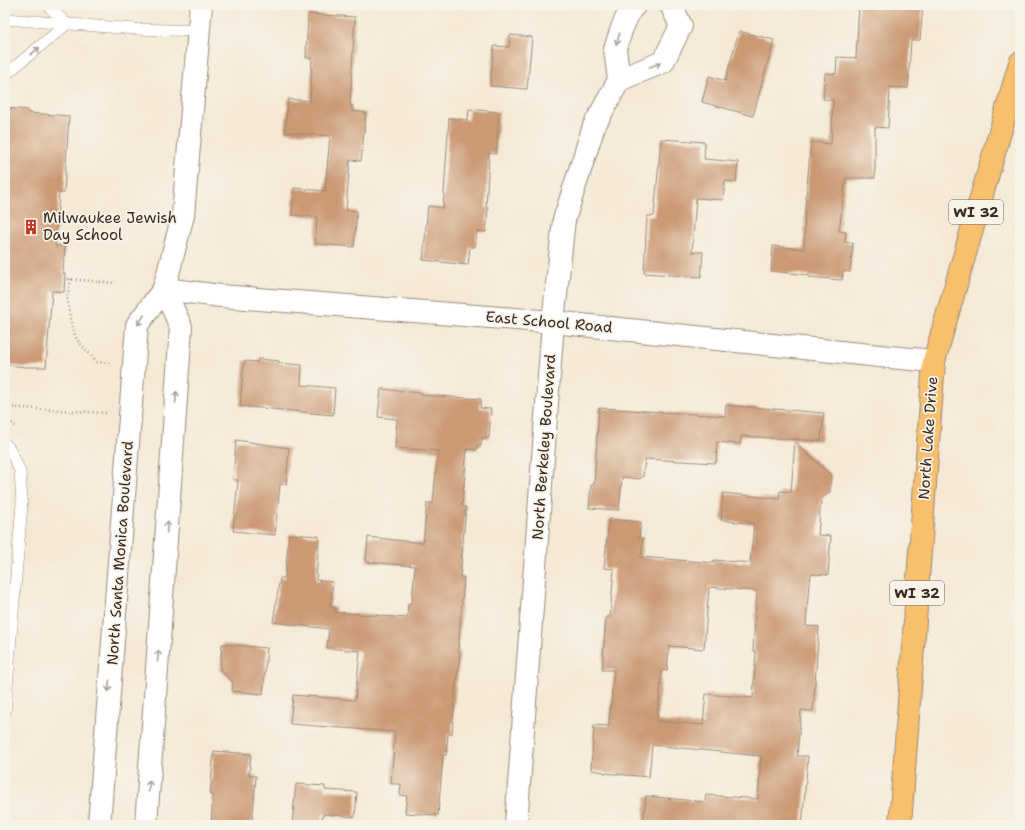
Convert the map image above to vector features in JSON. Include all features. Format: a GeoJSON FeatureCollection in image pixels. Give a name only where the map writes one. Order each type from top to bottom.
{"type":"FeatureCollection","features":[{"type":"Feature","properties":{"kind":"main road","name":"North Lake Drive"},"geometry":{"type":"LineString","coordinates":[[900,825],[934,361],[1020,63]]}},
{"type":"Feature","properties":{"kind":"street","name":"North Santa Monica Boulevard"},"geometry":{"type":"LineString","coordinates":[[99,825],[137,325],[164,289],[183,215],[200,31],[201,5]]}},
{"type":"Feature","properties":{"kind":"street"},"geometry":{"type":"LineString","coordinates":[[635,5],[630,10],[615,50],[619,80],[663,62],[681,26],[671,5]]}},
{"type":"Feature","properties":{"kind":"street","name":"North Berkeley Boulevard"},"geometry":{"type":"LineString","coordinates":[[516,825],[553,322],[564,220],[594,126],[619,80]]}},
{"type":"Feature","properties":{"kind":"street"},"geometry":{"type":"LineString","coordinates":[[146,825],[181,327],[164,289]]}},
{"type":"Feature","properties":{"kind":"street","name":"East School Road"},"geometry":{"type":"LineString","coordinates":[[164,289],[221,296],[553,322],[873,356],[934,361]]}},
{"type":"Feature","properties":{"kind":"lane"},"geometry":{"type":"LineString","coordinates":[[47,5],[67,24]]}},
{"type":"Feature","properties":{"kind":"lane"},"geometry":{"type":"LineString","coordinates":[[5,19],[135,29],[200,31]]}},
{"type":"Feature","properties":{"kind":"lane"},"geometry":{"type":"LineString","coordinates":[[5,75],[67,24]]}},
{"type":"Feature","properties":{"kind":"lane"},"geometry":{"type":"LineString","coordinates":[[5,444],[9,448],[20,471],[22,504],[9,624],[5,712]]}},
{"type":"Feature","properties":{"kind":"path"},"geometry":{"type":"LineString","coordinates":[[110,363],[97,362],[77,340],[69,312],[67,297],[70,279],[116,283]]}},
{"type":"Feature","properties":{"kind":"path"},"geometry":{"type":"LineString","coordinates":[[5,407],[106,413]]}},
{"type":"Feature","properties":{"kind":"building"},"geometry":{"type":"Polygon","coordinates":[[[859,5],[923,5],[920,40],[911,40],[908,88],[890,87],[888,128],[875,127],[875,178],[846,178],[839,231],[846,232],[845,242],[853,243],[850,272],[843,271],[842,280],[771,271],[773,246],[804,249],[805,208],[811,142],[831,144],[833,100],[823,99],[825,73],[836,74],[837,57],[856,58],[859,5]]]}},
{"type":"Feature","properties":{"kind":"building"},"geometry":{"type":"Polygon","coordinates":[[[308,14],[355,17],[350,105],[352,105],[352,111],[366,113],[361,161],[350,160],[346,210],[357,211],[354,247],[315,244],[317,217],[292,215],[294,188],[325,191],[330,136],[285,132],[288,99],[310,101],[312,58],[306,58],[308,14]]]}},
{"type":"Feature","properties":{"kind":"building"},"geometry":{"type":"Polygon","coordinates":[[[739,31],[774,40],[753,116],[702,102],[709,76],[725,81],[739,31]]]}},
{"type":"Feature","properties":{"kind":"building"},"geometry":{"type":"Polygon","coordinates":[[[510,35],[532,37],[527,89],[490,86],[494,46],[509,47],[510,35]]]}},
{"type":"Feature","properties":{"kind":"building","name":"Milwaukee Jewish Day School"},"geometry":{"type":"Polygon","coordinates":[[[5,108],[28,110],[28,113],[69,116],[64,193],[59,193],[55,246],[65,246],[63,273],[65,273],[64,292],[52,291],[46,367],[7,365],[7,354],[5,354],[5,108]]]}},
{"type":"Feature","properties":{"kind":"building"},"geometry":{"type":"Polygon","coordinates":[[[469,109],[499,112],[496,154],[489,153],[486,232],[477,231],[475,247],[470,247],[468,265],[423,260],[428,206],[443,208],[449,118],[468,120],[469,109]]]}},
{"type":"Feature","properties":{"kind":"building"},"geometry":{"type":"Polygon","coordinates":[[[661,139],[705,142],[704,159],[738,162],[736,182],[725,181],[723,200],[696,198],[692,252],[703,252],[701,277],[644,273],[647,216],[654,216],[661,139]]]}},
{"type":"Feature","properties":{"kind":"building"},"geometry":{"type":"Polygon","coordinates":[[[258,359],[302,365],[301,385],[335,388],[333,415],[240,406],[244,361],[258,362],[258,359]]]}},
{"type":"Feature","properties":{"kind":"building"},"geometry":{"type":"Polygon","coordinates":[[[381,389],[422,393],[422,395],[481,399],[480,408],[491,409],[489,438],[482,438],[481,446],[477,446],[477,450],[467,449],[462,506],[466,507],[460,577],[464,577],[458,651],[460,652],[452,734],[448,734],[446,755],[443,755],[438,815],[405,813],[407,796],[400,795],[401,784],[391,784],[395,732],[290,724],[293,695],[355,700],[360,651],[327,648],[329,629],[273,622],[280,578],[285,578],[289,534],[319,536],[316,580],[333,582],[330,607],[335,607],[335,612],[407,618],[408,605],[412,602],[415,566],[366,562],[368,537],[423,543],[427,503],[433,503],[438,451],[395,448],[397,419],[378,417],[381,389]]]}},
{"type":"Feature","properties":{"kind":"building"},"geometry":{"type":"Polygon","coordinates":[[[726,405],[824,413],[821,441],[741,436],[740,444],[717,442],[716,463],[645,459],[643,477],[640,479],[622,477],[619,510],[589,508],[591,485],[594,485],[599,408],[725,416],[726,405]]]}},
{"type":"Feature","properties":{"kind":"building"},"geometry":{"type":"Polygon","coordinates":[[[236,440],[289,448],[286,484],[280,484],[275,535],[233,531],[238,480],[233,480],[236,440]]]}},
{"type":"Feature","properties":{"kind":"building"},"geometry":{"type":"Polygon","coordinates":[[[795,442],[831,475],[830,492],[821,499],[818,535],[831,536],[828,575],[811,574],[809,582],[806,626],[819,627],[813,711],[801,710],[797,756],[808,756],[802,825],[664,825],[643,823],[646,796],[705,802],[706,795],[758,799],[761,756],[652,745],[649,777],[604,773],[591,770],[594,725],[609,726],[614,670],[602,670],[606,617],[610,617],[614,569],[604,568],[609,519],[641,522],[639,538],[643,538],[641,557],[714,563],[714,560],[750,563],[754,524],[721,520],[723,493],[779,499],[780,491],[791,492],[795,442]],[[709,587],[704,649],[669,646],[667,671],[662,670],[657,721],[703,725],[706,694],[753,698],[756,651],[753,651],[757,591],[709,587]]]}},
{"type":"Feature","properties":{"kind":"building"},"geometry":{"type":"Polygon","coordinates":[[[222,644],[267,648],[263,694],[232,691],[233,682],[220,670],[222,644]]]}},
{"type":"Feature","properties":{"kind":"building"},"geometry":{"type":"Polygon","coordinates":[[[214,751],[251,754],[249,775],[256,776],[252,825],[211,825],[213,795],[210,795],[214,751]]]}},
{"type":"Feature","properties":{"kind":"building"},"geometry":{"type":"Polygon","coordinates":[[[296,784],[325,786],[325,790],[357,792],[355,817],[323,814],[322,825],[292,825],[296,784]]]}},
{"type":"Feature","properties":{"kind":"place","name":"Milwaukee Jewish Day School"},"geometry":{"type":"Point","coordinates":[31,227]}}]}
